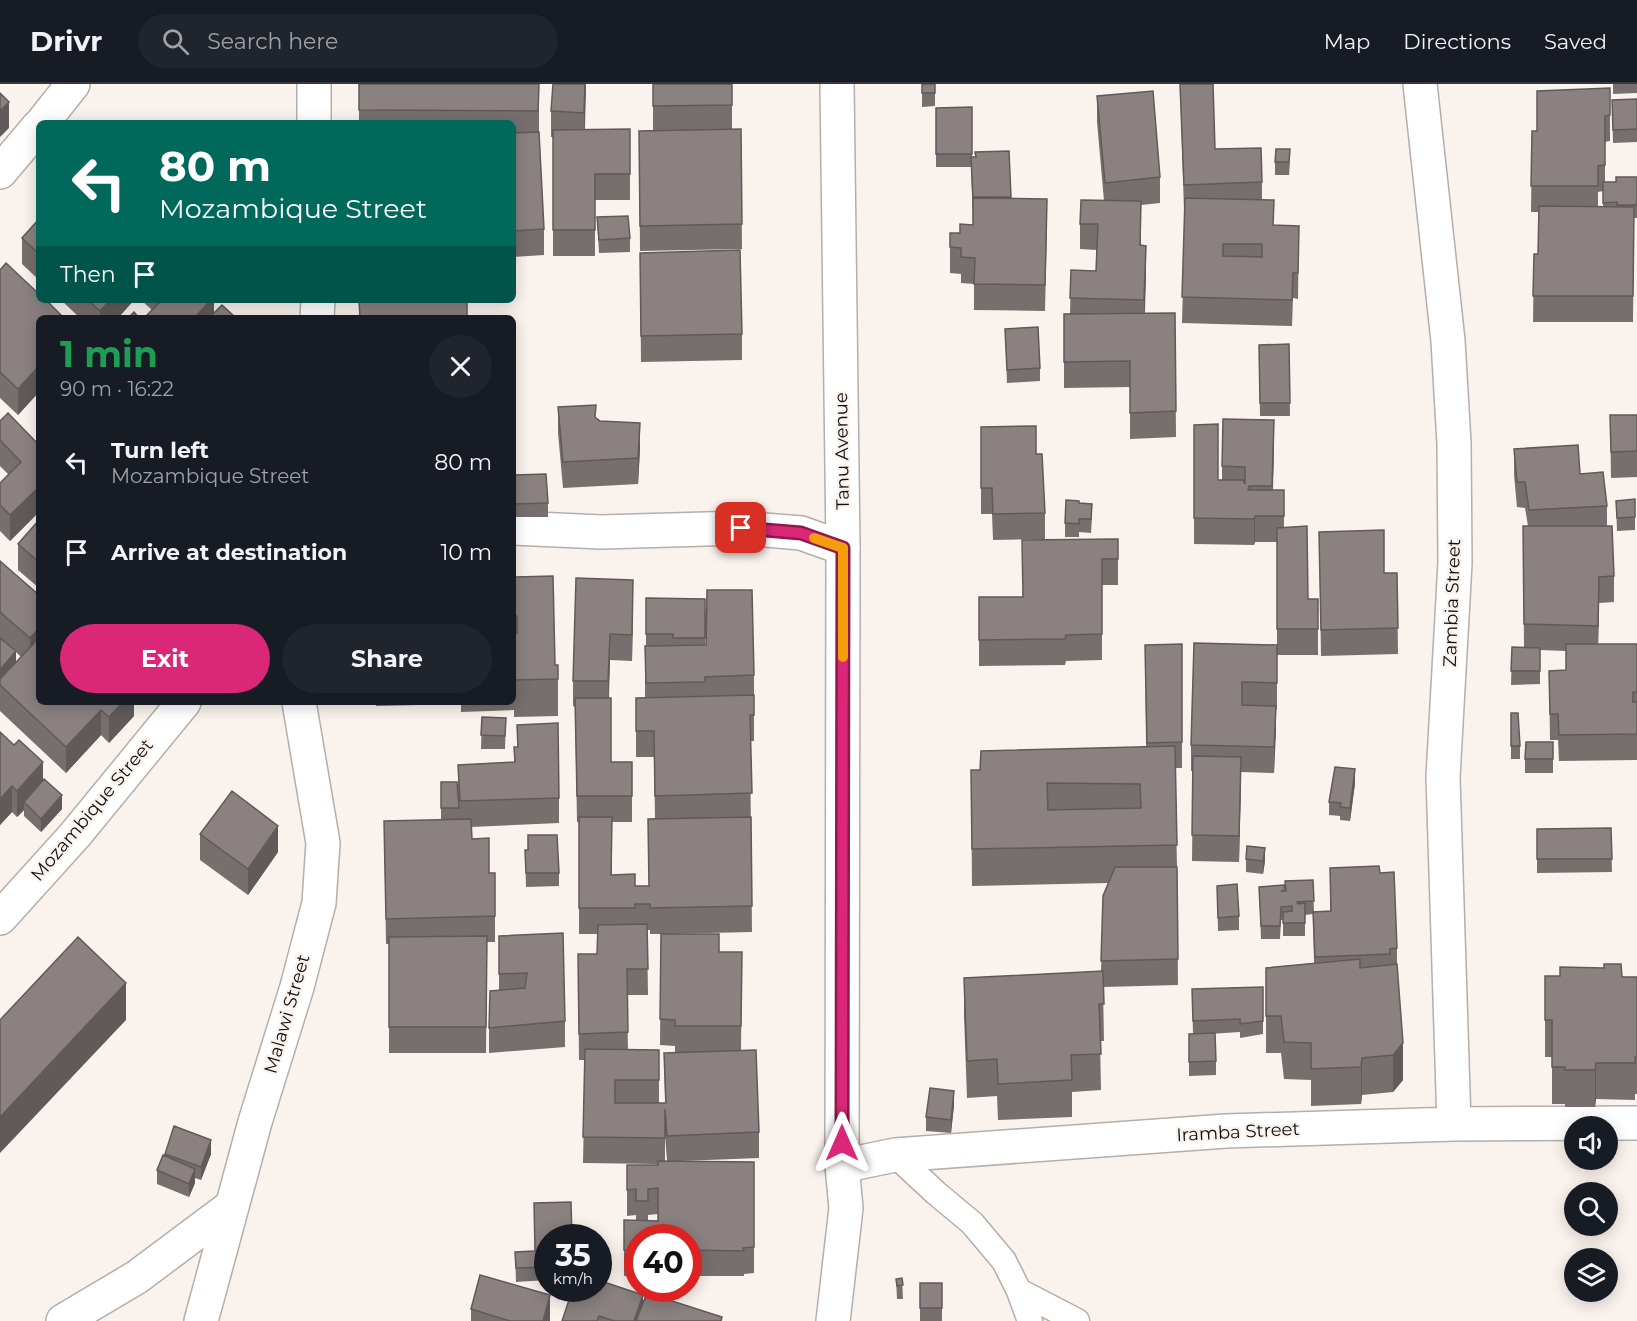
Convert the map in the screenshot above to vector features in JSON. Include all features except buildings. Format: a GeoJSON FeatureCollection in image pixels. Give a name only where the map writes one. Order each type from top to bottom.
{"type":"FeatureCollection","features":[{"type":"Feature","properties":{"kind":"street"},"geometry":{"type":"LineString","coordinates":[[44,120],[73,84]]}},
{"type":"Feature","properties":{"kind":"street"},"geometry":{"type":"LineString","coordinates":[[314,84],[314,120]]}},
{"type":"Feature","properties":{"kind":"street","name":"Tanu Avenue"},"geometry":{"type":"LineString","coordinates":[[832,1321],[846,1208],[842,1166],[843,548],[837,84]]}},
{"type":"Feature","properties":{"kind":"street","name":"Zambia Street"},"geometry":{"type":"LineString","coordinates":[[1420,84],[1448,342],[1454,443],[1455,563],[1443,777],[1454,1124]]}},
{"type":"Feature","properties":{"kind":"street"},"geometry":{"type":"LineString","coordinates":[[0,172],[36,130]]}},
{"type":"Feature","properties":{"kind":"street"},"geometry":{"type":"LineString","coordinates":[[516,528],[601,532],[741,528],[801,533],[843,548]]}},
{"type":"Feature","properties":{"kind":"street","name":"Mozambique Street"},"geometry":{"type":"LineString","coordinates":[[0,918],[75,835],[182,705]]}},
{"type":"Feature","properties":{"kind":"street","name":"Malawi Street"},"geometry":{"type":"LineString","coordinates":[[201,1321],[255,1122],[297,987],[319,903],[323,843],[300,705]]}},
{"type":"Feature","properties":{"kind":"street","name":"Iramba Street"},"geometry":{"type":"LineString","coordinates":[[842,1166],[895,1155],[1226,1131],[1454,1124],[1637,1123]]}},
{"type":"Feature","properties":{"kind":"street"},"geometry":{"type":"LineString","coordinates":[[63,1321],[136,1276],[232,1206]]}},
{"type":"Feature","properties":{"kind":"lane"},"geometry":{"type":"LineString","coordinates":[[895,1155],[936,1194],[972,1223],[1004,1261],[1019,1290],[1030,1321]]}},
{"type":"Feature","properties":{"kind":"lane"},"geometry":{"type":"LineString","coordinates":[[1019,1290],[1077,1321]]}},
{"type":"Feature","properties":{"kind":"slow traffic"},"geometry":{"type":"LineString","coordinates":[[814,538],[843,548],[843,657]]}},
{"type":"Feature","properties":{"kind":"route"},"geometry":{"type":"LineString","coordinates":[[741,528],[801,533],[843,548],[842,1143]]}}]}
